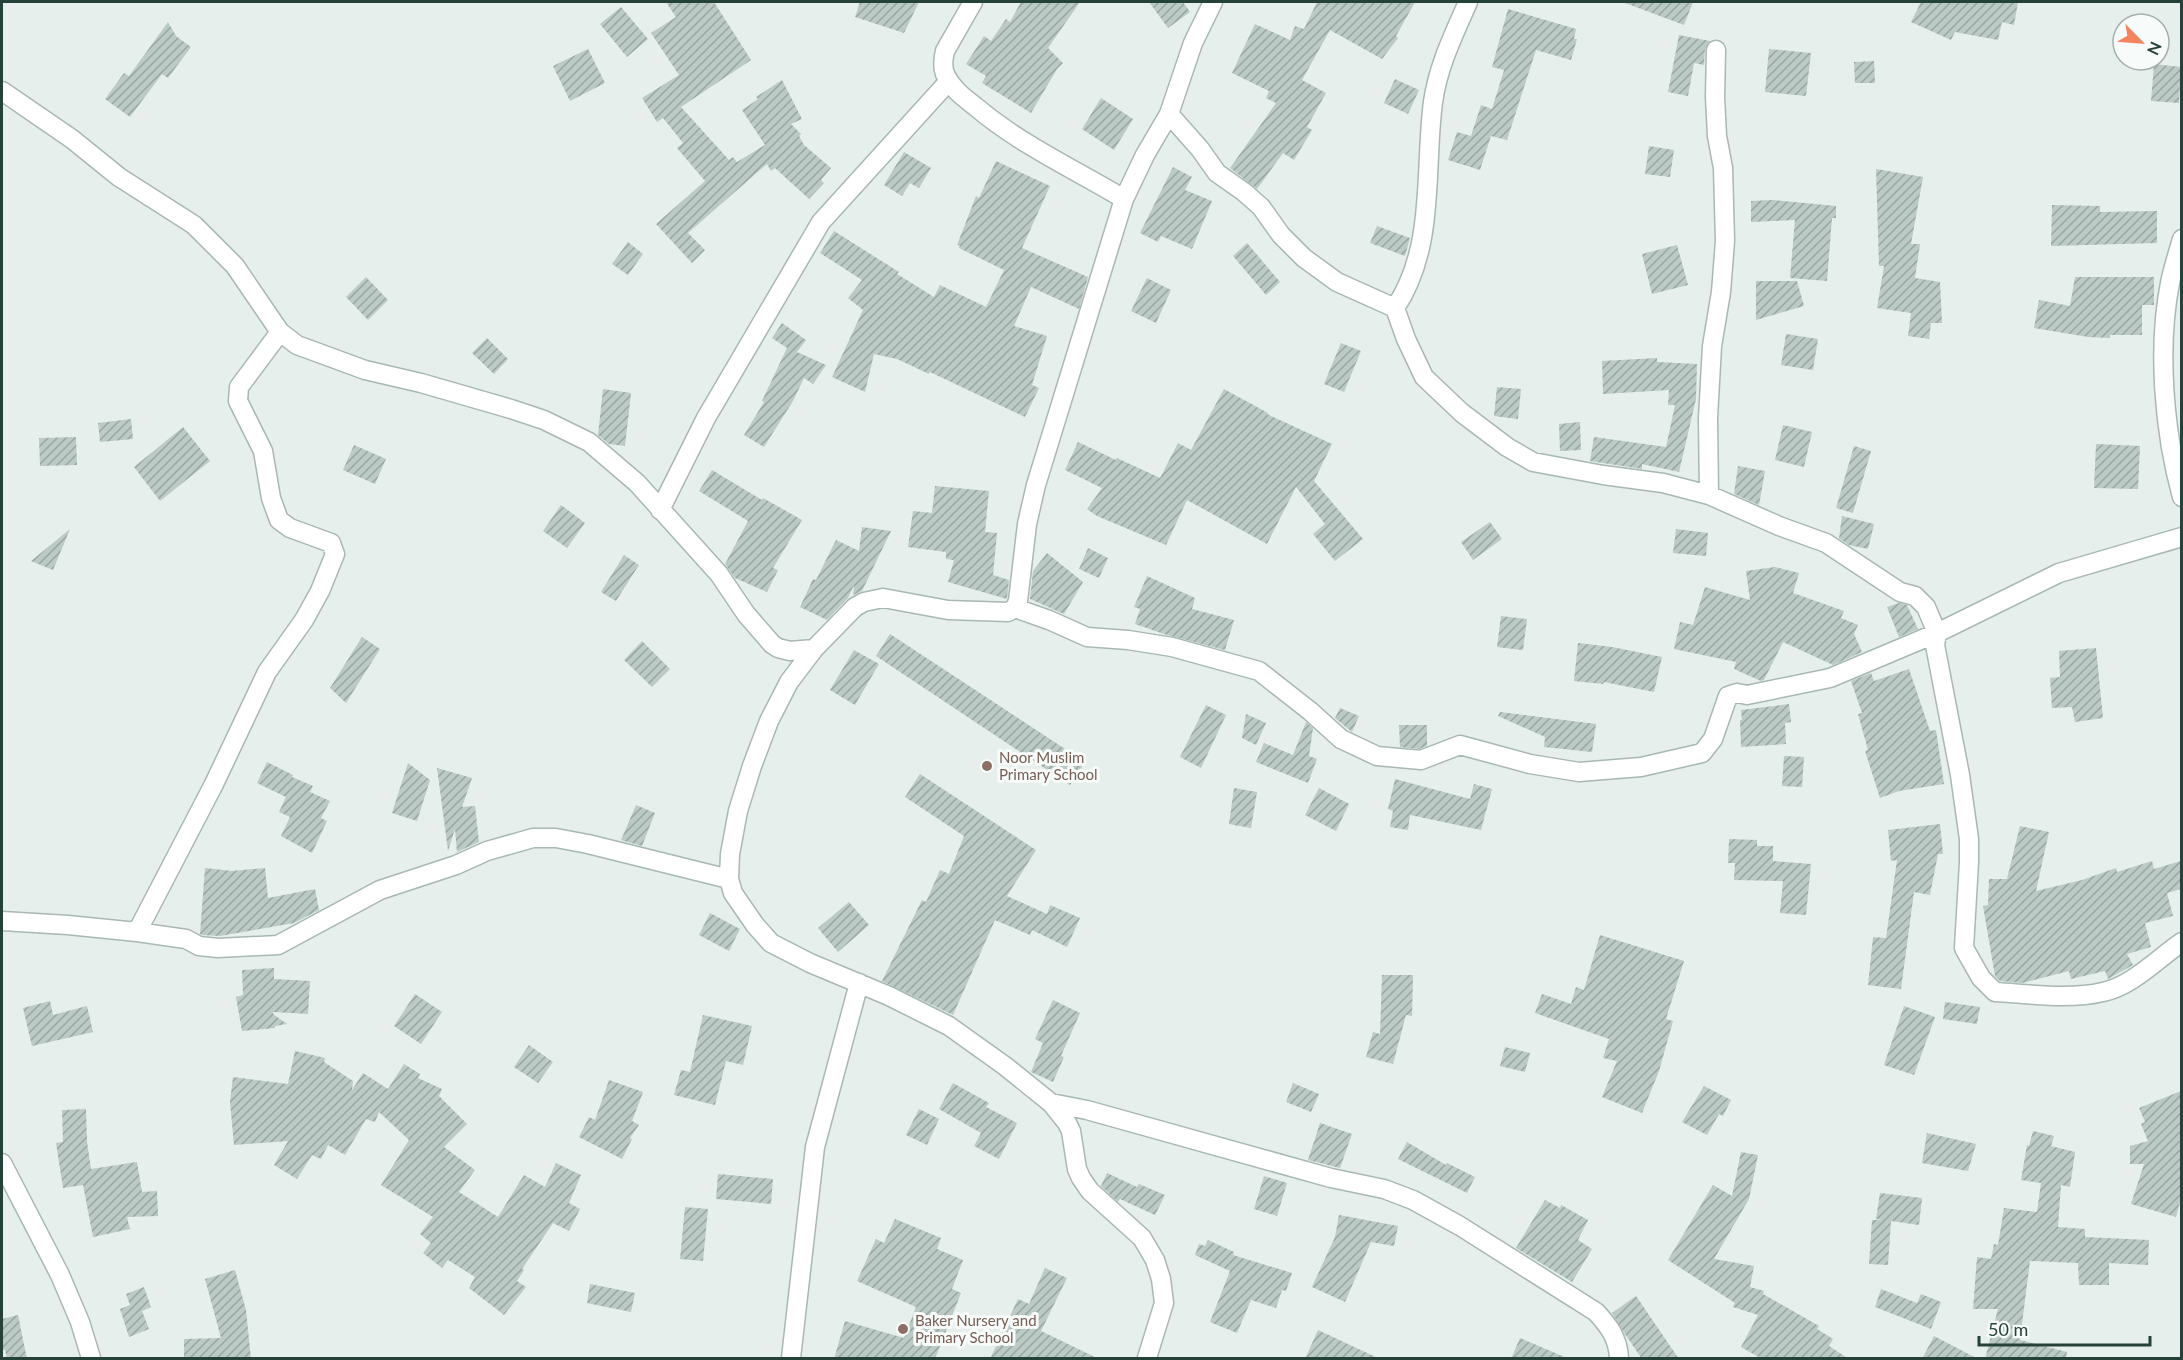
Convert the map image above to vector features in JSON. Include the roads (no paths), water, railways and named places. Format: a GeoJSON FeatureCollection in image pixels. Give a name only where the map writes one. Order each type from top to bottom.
{"type":"FeatureCollection","features":[{"type":"Feature","properties":{"kind":"street"},"geometry":{"type":"LineString","coordinates":[[973,2],[945,51],[944,71],[956,91],[1037,151],[1124,199]]}},
{"type":"Feature","properties":{"kind":"street"},"geometry":{"type":"LineString","coordinates":[[1147,1359],[1164,1303],[1161,1279],[1155,1260],[1142,1239],[1090,1191],[1081,1178],[1077,1169],[1071,1131],[1051,1103],[1005,1066],[949,1026],[771,943],[755,925],[733,893],[729,879],[730,854],[738,811],[762,739],[789,682],[814,649],[855,608],[875,599],[892,599],[948,610],[1008,612],[1015,608],[1036,485],[1124,199],[1145,155],[1169,114],[1193,43],[1213,2]]}},
{"type":"Feature","properties":{"kind":"street"},"geometry":{"type":"LineString","coordinates":[[1395,308],[1403,296],[1413,271],[1425,225],[1430,138],[1437,77],[1468,2]]}},
{"type":"Feature","properties":{"kind":"street"},"geometry":{"type":"LineString","coordinates":[[1709,495],[1708,418],[1712,346],[1721,292],[1725,241],[1723,168],[1717,136],[1715,97],[1716,50]]}},
{"type":"Feature","properties":{"kind":"street"},"geometry":{"type":"LineString","coordinates":[[660,510],[706,418],[821,222],[949,81]]}},
{"type":"Feature","properties":{"kind":"street"},"geometry":{"type":"LineString","coordinates":[[2,91],[72,139],[119,177],[194,225],[235,266],[280,332],[297,345],[365,370],[421,383],[511,409],[574,433],[604,453],[637,483],[719,574],[746,614],[772,644],[790,651],[814,649]]}},
{"type":"Feature","properties":{"kind":"street"},"geometry":{"type":"LineString","coordinates":[[1169,114],[1200,149],[1217,173],[1261,207],[1281,235],[1304,258],[1337,282],[1395,308],[1406,339],[1424,377],[1481,429],[1533,462],[1663,483],[1709,495],[1779,526],[1826,543],[1900,592],[1915,596],[1926,608],[1936,633],[1935,645],[1960,775],[1969,839],[1964,948],[1981,978],[1995,992],[2072,995],[2103,992],[2127,982],[2181,942]]}},
{"type":"Feature","properties":{"kind":"street"},"geometry":{"type":"LineString","coordinates":[[2181,238],[2170,284],[2164,364],[2172,452],[2181,497]]}},
{"type":"Feature","properties":{"kind":"street"},"geometry":{"type":"LineString","coordinates":[[137,932],[214,784],[267,672],[304,620],[320,591],[335,554],[331,543],[290,528],[279,519],[271,498],[263,451],[238,401],[239,387],[280,332]]}},
{"type":"Feature","properties":{"kind":"street"},"geometry":{"type":"LineString","coordinates":[[1015,608],[1087,637],[1128,640],[1172,647],[1259,671],[1341,739],[1377,756],[1421,760],[1460,746],[1530,764],[1579,772],[1641,767],[1702,753],[1713,739],[1728,696],[1830,678],[1936,633],[2059,573],[2181,537]]}},
{"type":"Feature","properties":{"kind":"street"},"geometry":{"type":"LineString","coordinates":[[2,921],[137,932],[186,939],[199,946],[218,948],[278,945],[380,890],[456,865],[487,851],[533,838],[556,838],[588,844],[729,879]]}},
{"type":"Feature","properties":{"kind":"street"},"geometry":{"type":"LineString","coordinates":[[791,1359],[815,1146],[859,983]]}},
{"type":"Feature","properties":{"kind":"street"},"geometry":{"type":"LineString","coordinates":[[1051,1103],[1087,1110],[1331,1178],[1384,1189],[1413,1200],[1460,1226],[1596,1312],[1611,1329],[1619,1347],[1620,1359]]}},
{"type":"Feature","properties":{"kind":"street"},"geometry":{"type":"LineString","coordinates":[[2,1163],[60,1275],[80,1322],[91,1359]]}},
{"type":"Feature","properties":{"kind":"place","name":"Noor Muslim Primary School"},"geometry":{"type":"Point","coordinates":[987,766]}},
{"type":"Feature","properties":{"kind":"place","name":"Baker Nursery and Primary School"},"geometry":{"type":"Point","coordinates":[903,1329]}}]}
